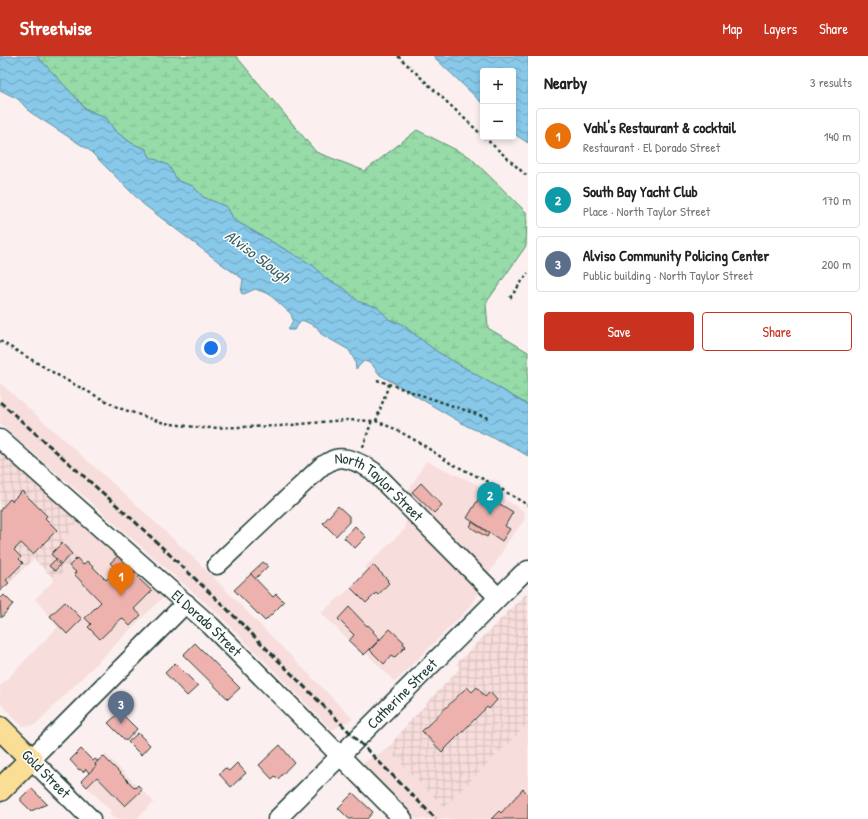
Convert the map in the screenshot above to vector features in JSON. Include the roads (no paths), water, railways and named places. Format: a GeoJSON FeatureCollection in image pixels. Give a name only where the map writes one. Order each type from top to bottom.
{"type":"FeatureCollection","features":[{"type":"Feature","properties":{"kind":"main road","name":"Gold Street"},"geometry":{"type":"LineString","coordinates":[[0,728],[31,759]]}},
{"type":"Feature","properties":{"kind":"main road"},"geometry":{"type":"LineString","coordinates":[[0,790],[31,759]]}},
{"type":"Feature","properties":{"kind":"street","name":"El Dorado Street"},"geometry":{"type":"LineString","coordinates":[[0,439],[211,626],[403,819]]}},
{"type":"Feature","properties":{"kind":"street","name":"North Taylor Street"},"geometry":{"type":"LineString","coordinates":[[217,565],[323,465],[335,459],[347,459],[362,464],[373,471],[498,597]]}},
{"type":"Feature","properties":{"kind":"street","name":"Catherine Street"},"geometry":{"type":"LineString","coordinates":[[277,819],[498,597],[528,570]]}},
{"type":"Feature","properties":{"kind":"street"},"geometry":{"type":"LineString","coordinates":[[31,759],[186,603]]}},
{"type":"Feature","properties":{"kind":"street","name":"Gold Street"},"geometry":{"type":"LineString","coordinates":[[31,759],[91,819]]}},
{"type":"Feature","properties":{"kind":"water","name":"Alviso Slough"},"geometry":{"type":"Polygon","coordinates":[[[0,56],[37,56],[84,108],[107,119],[115,131],[133,144],[146,149],[150,157],[168,165],[178,181],[193,186],[203,197],[227,207],[234,220],[314,266],[325,278],[345,289],[359,302],[377,307],[390,320],[400,323],[436,351],[528,405],[528,456],[511,446],[467,426],[380,375],[371,363],[364,361],[356,369],[355,361],[349,350],[321,334],[317,327],[302,320],[294,330],[288,330],[293,320],[291,314],[269,294],[255,289],[244,294],[241,293],[243,279],[143,204],[89,150],[30,112],[18,99],[0,90],[0,56]]]}},
{"type":"Feature","properties":{"kind":"water"},"geometry":{"type":"Polygon","coordinates":[[[433,56],[528,56],[528,143],[516,135],[516,68],[480,68],[480,101],[433,56]]]}},
{"type":"Feature","properties":{"kind":"railway"},"geometry":{"type":"LineString","coordinates":[[0,402],[131,518],[226,608],[436,819]]}},
{"type":"Feature","properties":{"kind":"place","name":"South Bay Yacht Club"},"geometry":{"type":"Point","coordinates":[490,515]}},
{"type":"Feature","properties":{"kind":"place","name":"Vahl's Restaurant & cocktail"},"geometry":{"type":"Point","coordinates":[121,596]}},
{"type":"Feature","properties":{"kind":"place","name":"Alviso Community Policing Center"},"geometry":{"type":"Point","coordinates":[121,724]}}]}
